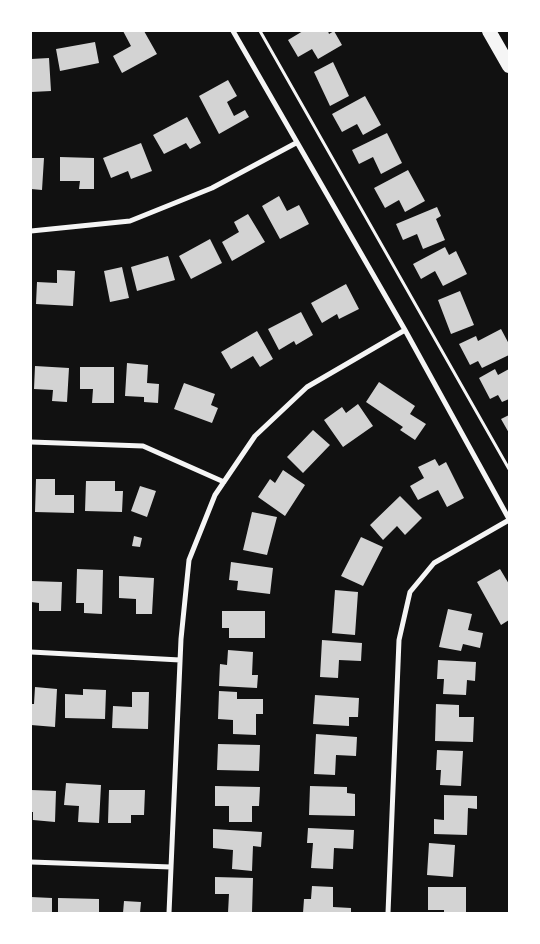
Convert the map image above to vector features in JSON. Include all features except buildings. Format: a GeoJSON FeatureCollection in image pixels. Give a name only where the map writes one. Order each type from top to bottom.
{"type":"FeatureCollection","features":[{"type":"Feature","properties":{"kind":"highway"},"geometry":{"type":"LineString","coordinates":[[489,31],[509,66]]}},
{"type":"Feature","properties":{"kind":"street"},"geometry":{"type":"LineString","coordinates":[[233,31],[405,330],[509,520],[434,563],[410,592],[398,640],[388,913]]}},
{"type":"Feature","properties":{"kind":"street"},"geometry":{"type":"LineString","coordinates":[[31,231],[130,221],[212,188],[296,143]]}},
{"type":"Feature","properties":{"kind":"street"},"geometry":{"type":"LineString","coordinates":[[169,913],[181,639],[189,560],[215,495],[255,436],[307,387],[405,330]]}},
{"type":"Feature","properties":{"kind":"street"},"geometry":{"type":"LineString","coordinates":[[31,442],[142,446],[224,482]]}},
{"type":"Feature","properties":{"kind":"street"},"geometry":{"type":"LineString","coordinates":[[31,652],[180,660]]}},
{"type":"Feature","properties":{"kind":"street"},"geometry":{"type":"LineString","coordinates":[[31,862],[171,867]]}},
{"type":"Feature","properties":{"kind":"path"},"geometry":{"type":"LineString","coordinates":[[260,31],[509,469]]}}]}
